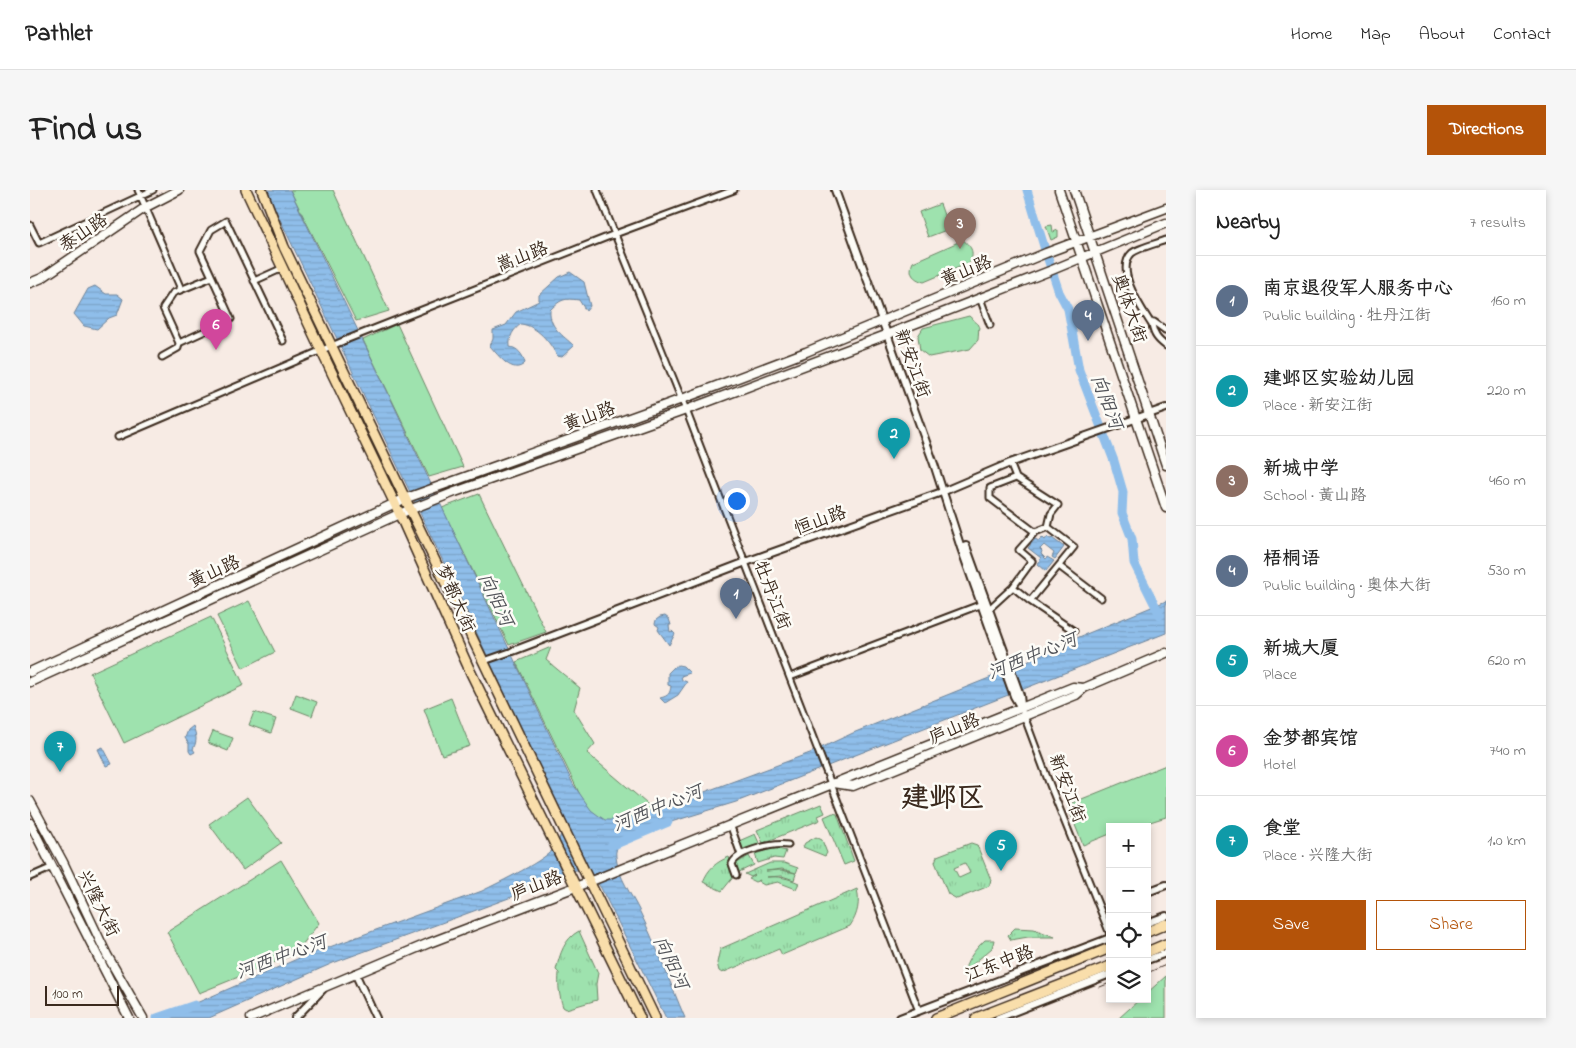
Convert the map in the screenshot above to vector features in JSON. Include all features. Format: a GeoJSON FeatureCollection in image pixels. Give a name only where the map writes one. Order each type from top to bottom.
{"type":"FeatureCollection","features":[{"type":"Feature","properties":{"kind":"main road","name":"泰山路"},"geometry":{"type":"LineString","coordinates":[[30,283],[42,278],[146,207],[179,190]]}},
{"type":"Feature","properties":{"kind":"main road","name":"梦都大街"},"geometry":{"type":"LineString","coordinates":[[246,190],[400,514],[472,673],[640,1018]]}},
{"type":"Feature","properties":{"kind":"main road","name":"梦都大街"},"geometry":{"type":"LineString","coordinates":[[262,190],[284,247],[404,500],[484,661],[655,1018]]}},
{"type":"Feature","properties":{"kind":"main road","name":"奥体大街"},"geometry":{"type":"LineString","coordinates":[[1059,190],[1166,508]]}},
{"type":"Feature","properties":{"kind":"main road","name":"奥体大街"},"geometry":{"type":"LineString","coordinates":[[1074,190],[1091,236],[1166,465]]}},
{"type":"Feature","properties":{"kind":"main road","name":"黄山路"},"geometry":{"type":"LineString","coordinates":[[30,672],[404,500],[806,352],[1077,241],[1166,208]]}},
{"type":"Feature","properties":{"kind":"main road","name":"黄山路"},"geometry":{"type":"LineString","coordinates":[[30,682],[427,502],[686,410],[886,335],[1166,223]]}},
{"type":"Feature","properties":{"kind":"main road","name":"庐山路"},"geometry":{"type":"LineString","coordinates":[[251,1018],[263,1016],[356,974],[574,883],[588,878],[599,878],[832,783],[1023,712],[1073,687],[1084,688],[1166,653]]}},
{"type":"Feature","properties":{"kind":"main road","name":"兴隆大街"},"geometry":{"type":"LineString","coordinates":[[30,801],[63,862],[107,955],[143,1018]]}},
{"type":"Feature","properties":{"kind":"main road","name":"兴隆大街"},"geometry":{"type":"LineString","coordinates":[[30,823],[129,1018]]}},
{"type":"Feature","properties":{"kind":"main road"},"geometry":{"type":"LineString","coordinates":[[1151,930],[1166,924]]}},
{"type":"Feature","properties":{"kind":"main road"},"geometry":{"type":"LineString","coordinates":[[1151,950],[1166,944]]}},
{"type":"Feature","properties":{"kind":"main road","name":"江东中路"},"geometry":{"type":"LineString","coordinates":[[936,1018],[1106,950]]}},
{"type":"Feature","properties":{"kind":"main road"},"geometry":{"type":"LineString","coordinates":[[976,1018],[1106,968]]}},
{"type":"Feature","properties":{"kind":"street"},"geometry":{"type":"LineString","coordinates":[[30,225],[39,243],[140,193],[152,190]]}},
{"type":"Feature","properties":{"kind":"street","name":"牡丹江街"},"geometry":{"type":"LineString","coordinates":[[597,190],[746,562],[919,1011]]}},
{"type":"Feature","properties":{"kind":"street","name":"嵩山路"},"geometry":{"type":"LineString","coordinates":[[118,437],[348,338],[615,234],[734,190]]}},
{"type":"Feature","properties":{"kind":"street","name":"新安江街"},"geometry":{"type":"LineString","coordinates":[[835,190],[961,548],[1006,663]]}},
{"type":"Feature","properties":{"kind":"street"},"geometry":{"type":"LineString","coordinates":[[140,193],[181,289]]}},
{"type":"Feature","properties":{"kind":"street"},"geometry":{"type":"LineString","coordinates":[[179,343],[231,319],[200,251],[211,230],[226,221],[283,341]]}},
{"type":"Feature","properties":{"kind":"street"},"geometry":{"type":"LineString","coordinates":[[1166,240],[1133,252],[1127,260],[1130,288],[1152,324],[1153,333],[1166,346]]}},
{"type":"Feature","properties":{"kind":"street"},"geometry":{"type":"LineString","coordinates":[[254,281],[283,268]]}},
{"type":"Feature","properties":{"kind":"street"},"geometry":{"type":"LineString","coordinates":[[162,357],[178,348],[179,343],[164,308],[173,293],[212,277]]}},
{"type":"Feature","properties":{"kind":"street"},"geometry":{"type":"LineString","coordinates":[[980,298],[990,325]]}},
{"type":"Feature","properties":{"kind":"street"},"geometry":{"type":"LineString","coordinates":[[1152,324],[1154,322],[1165,330]]}},
{"type":"Feature","properties":{"kind":"street","name":"恒山路"},"geometry":{"type":"LineString","coordinates":[[484,661],[746,562],[942,492],[1010,463],[1166,408]]}},
{"type":"Feature","properties":{"kind":"street"},"geometry":{"type":"LineString","coordinates":[[1010,463],[1016,478],[1058,506],[1051,514],[1048,527]]}},
{"type":"Feature","properties":{"kind":"street"},"geometry":{"type":"LineString","coordinates":[[1016,478],[990,488],[990,498],[1035,532]]}},
{"type":"Feature","properties":{"kind":"street"},"geometry":{"type":"LineString","coordinates":[[989,609],[1013,587],[1032,561],[1019,550],[1035,532],[1048,527]]}},
{"type":"Feature","properties":{"kind":"street"},"geometry":{"type":"LineString","coordinates":[[1030,601],[1074,547],[1048,527]]}},
{"type":"Feature","properties":{"kind":"street","name":"新安江街"},"geometry":{"type":"LineString","coordinates":[[961,548],[966,546],[1048,780],[1106,926]]}},
{"type":"Feature","properties":{"kind":"street"},"geometry":{"type":"LineString","coordinates":[[1059,566],[1102,598]]}},
{"type":"Feature","properties":{"kind":"street"},"geometry":{"type":"LineString","coordinates":[[1013,587],[1074,631]]}},
{"type":"Feature","properties":{"kind":"street"},"geometry":{"type":"LineString","coordinates":[[790,677],[982,604]]}},
{"type":"Feature","properties":{"kind":"street"},"geometry":{"type":"LineString","coordinates":[[730,824],[742,855]]}},
{"type":"Feature","properties":{"kind":"street"},"geometry":{"type":"LineString","coordinates":[[736,875],[732,864],[735,858],[764,846],[778,843],[788,845]]}},
{"type":"Feature","properties":{"kind":"street"},"geometry":{"type":"LineString","coordinates":[[30,877],[53,867]]}},
{"type":"Feature","properties":{"kind":"street"},"geometry":{"type":"LineString","coordinates":[[1151,891],[1166,885]]}},
{"type":"Feature","properties":{"kind":"street"},"geometry":{"type":"LineString","coordinates":[[1151,922],[1166,916]]}},
{"type":"Feature","properties":{"kind":"street","name":"江东中路"},"geometry":{"type":"LineString","coordinates":[[900,1018],[1106,938]]}},
{"type":"Feature","properties":{"kind":"street"},"geometry":{"type":"LineString","coordinates":[[1151,959],[1166,953]]}},
{"type":"Feature","properties":{"kind":"street"},"geometry":{"type":"LineString","coordinates":[[356,974],[376,1018]]}},
{"type":"Feature","properties":{"kind":"street"},"geometry":{"type":"LineString","coordinates":[[998,1018],[1106,976]]}},
{"type":"Feature","properties":{"kind":"street"},"geometry":{"type":"LineString","coordinates":[[294,1018],[324,988]]}},
{"type":"Feature","properties":{"kind":"green space"},"geometry":{"type":"Polygon","coordinates":[[[290,190],[333,190],[389,311],[356,321],[290,190]]]}},
{"type":"Feature","properties":{"kind":"green space"},"geometry":{"type":"Polygon","coordinates":[[[940,204],[949,229],[928,237],[919,212],[940,204]]]}},
{"type":"Feature","properties":{"kind":"green space"},"geometry":{"type":"Polygon","coordinates":[[[1052,225],[1053,232],[1058,230],[1058,237],[1051,240],[1046,226],[1052,225]]]}},
{"type":"Feature","properties":{"kind":"green space"},"geometry":{"type":"Polygon","coordinates":[[[963,240],[972,250],[969,263],[924,282],[912,275],[913,262],[963,240]]]}},
{"type":"Feature","properties":{"kind":"green space"},"geometry":{"type":"Polygon","coordinates":[[[969,316],[979,325],[978,340],[970,349],[929,357],[920,350],[918,336],[923,328],[969,316]]]}},
{"type":"Feature","properties":{"kind":"green space"},"geometry":{"type":"Polygon","coordinates":[[[397,324],[463,467],[429,477],[363,340],[397,324]]]}},
{"type":"Feature","properties":{"kind":"green space"},"geometry":{"type":"Polygon","coordinates":[[[479,494],[546,632],[509,645],[442,508],[479,494]]]}},
{"type":"Feature","properties":{"kind":"green space"},"geometry":{"type":"Polygon","coordinates":[[[249,601],[275,652],[243,668],[217,616],[249,601]]]}},
{"type":"Feature","properties":{"kind":"green space"},"geometry":{"type":"Polygon","coordinates":[[[211,617],[244,685],[124,743],[90,673],[211,617]]]}},
{"type":"Feature","properties":{"kind":"green space"},"geometry":{"type":"Polygon","coordinates":[[[551,647],[546,660],[580,688],[574,710],[595,744],[587,753],[653,809],[610,832],[595,826],[516,662],[551,647]]]}},
{"type":"Feature","properties":{"kind":"green space"},"geometry":{"type":"Polygon","coordinates":[[[296,694],[317,702],[312,716],[291,708],[296,694]]]}},
{"type":"Feature","properties":{"kind":"green space"},"geometry":{"type":"Polygon","coordinates":[[[451,698],[470,746],[442,755],[424,709],[451,698]]]}},
{"type":"Feature","properties":{"kind":"green space"},"geometry":{"type":"Polygon","coordinates":[[[254,712],[276,719],[271,733],[249,725],[254,712]]]}},
{"type":"Feature","properties":{"kind":"green space"},"geometry":{"type":"Polygon","coordinates":[[[213,731],[233,738],[228,751],[208,743],[213,731]]]}},
{"type":"Feature","properties":{"kind":"green space"},"geometry":{"type":"Polygon","coordinates":[[[1166,765],[1166,817],[1147,823],[1106,823],[1106,836],[1083,845],[1067,805],[1166,765]]]}},
{"type":"Feature","properties":{"kind":"green space"},"geometry":{"type":"Polygon","coordinates":[[[247,797],[281,843],[243,870],[209,824],[247,797]]]}},
{"type":"Feature","properties":{"kind":"green space"},"geometry":{"type":"Polygon","coordinates":[[[821,804],[825,813],[818,816],[820,820],[763,843],[757,830],[821,804]]]}},
{"type":"Feature","properties":{"kind":"green space"},"geometry":{"type":"Polygon","coordinates":[[[833,813],[837,814],[854,861],[844,865],[824,817],[833,813]]]}},
{"type":"Feature","properties":{"kind":"green space"},"geometry":{"type":"Polygon","coordinates":[[[755,834],[760,845],[744,852],[739,841],[755,834]]]}},
{"type":"Feature","properties":{"kind":"green space"},"geometry":{"type":"Polygon","coordinates":[[[816,837],[822,840],[827,853],[825,856],[803,847],[805,843],[816,837]]]}},
{"type":"Feature","properties":{"kind":"green space"},"geometry":{"type":"Polygon","coordinates":[[[971,843],[977,845],[991,880],[989,886],[957,899],[948,894],[935,862],[937,856],[971,843]],[[965,863],[954,868],[959,878],[970,873],[965,863]]]}},
{"type":"Feature","properties":{"kind":"green space"},"geometry":{"type":"Polygon","coordinates":[[[774,848],[786,851],[783,859],[774,858],[758,863],[755,854],[774,848]]]}},
{"type":"Feature","properties":{"kind":"green space"},"geometry":{"type":"Polygon","coordinates":[[[749,856],[754,865],[737,873],[735,864],[749,856]]]}},
{"type":"Feature","properties":{"kind":"green space"},"geometry":{"type":"Polygon","coordinates":[[[729,857],[735,875],[722,891],[703,882],[713,866],[729,857]]]}},
{"type":"Feature","properties":{"kind":"green space"},"geometry":{"type":"Polygon","coordinates":[[[281,860],[319,923],[295,954],[199,993],[167,932],[281,860]]]}},
{"type":"Feature","properties":{"kind":"green space"},"geometry":{"type":"Polygon","coordinates":[[[770,863],[784,863],[798,868],[796,873],[782,869],[766,871],[781,870],[795,873],[794,880],[782,876],[767,877],[779,877],[795,881],[799,883],[796,889],[778,882],[764,885],[759,882],[760,880],[755,882],[749,879],[755,875],[751,877],[745,874],[770,863]]]}},
{"type":"Feature","properties":{"kind":"green space"},"geometry":{"type":"Polygon","coordinates":[[[857,889],[858,908],[850,926],[782,955],[779,949],[722,973],[719,971],[717,963],[720,949],[857,889]]]}},
{"type":"Feature","properties":{"kind":"green space"},"geometry":{"type":"Polygon","coordinates":[[[1015,928],[1034,929],[1055,937],[1028,937],[1011,940],[1008,935],[1015,928]]]}},
{"type":"Feature","properties":{"kind":"green space"},"geometry":{"type":"Polygon","coordinates":[[[579,931],[598,973],[596,984],[597,1000],[566,1009],[563,1007],[559,990],[559,973],[556,970],[566,943],[579,931]]]}},
{"type":"Feature","properties":{"kind":"green space"},"geometry":{"type":"Polygon","coordinates":[[[985,940],[994,940],[992,948],[972,965],[963,977],[971,956],[985,940]]]}},
{"type":"Feature","properties":{"kind":"green space"},"geometry":{"type":"Polygon","coordinates":[[[1166,976],[1166,1018],[1119,1018],[1136,1003],[1151,1003],[1151,989],[1166,976]]]}},
{"type":"Feature","properties":{"kind":"water"},"geometry":{"type":"Polygon","coordinates":[[[266,190],[290,190],[573,784],[591,810],[605,820],[620,820],[699,794],[810,753],[853,733],[999,674],[1079,637],[1166,601],[1166,633],[736,802],[632,834],[623,840],[618,846],[616,853],[619,872],[646,925],[685,1018],[666,1018],[601,888],[592,875],[586,871],[576,870],[565,873],[517,895],[333,963],[209,1018],[162,1018],[297,959],[482,891],[522,871],[551,852],[556,846],[561,831],[560,815],[463,603],[266,190]]]}},
{"type":"Feature","properties":{"kind":"water"},"geometry":{"type":"Polygon","coordinates":[[[570,272],[584,282],[590,306],[586,311],[579,300],[563,300],[550,310],[550,316],[557,331],[574,346],[562,357],[557,356],[551,345],[538,331],[521,324],[512,334],[510,347],[520,352],[525,363],[516,367],[506,363],[490,346],[493,339],[493,330],[506,325],[516,312],[539,301],[539,295],[559,277],[570,272]]]}},
{"type":"Feature","properties":{"kind":"water"},"geometry":{"type":"Polygon","coordinates":[[[95,286],[106,294],[117,294],[123,299],[117,315],[109,318],[97,329],[84,326],[74,314],[88,289],[95,286]]]}},
{"type":"Feature","properties":{"kind":"water"},"geometry":{"type":"Polygon","coordinates":[[[1042,537],[1045,540],[1047,537],[1052,538],[1064,547],[1055,559],[1052,557],[1054,553],[1044,545],[1040,549],[1042,551],[1041,554],[1046,559],[1047,557],[1054,561],[1046,571],[1038,564],[1041,558],[1028,548],[1035,539],[1039,541],[1042,537]]]}},
{"type":"Feature","properties":{"kind":"water"},"geometry":{"type":"Polygon","coordinates":[[[665,616],[669,619],[671,625],[669,625],[670,632],[672,631],[675,634],[669,645],[658,630],[659,627],[655,624],[656,620],[665,616]]]}},
{"type":"Feature","properties":{"kind":"water"},"geometry":{"type":"Polygon","coordinates":[[[678,665],[683,666],[690,673],[681,676],[682,680],[687,682],[678,695],[665,703],[660,698],[667,695],[670,691],[671,686],[668,685],[668,673],[678,665]]]}},
{"type":"Feature","properties":{"kind":"water"},"geometry":{"type":"Polygon","coordinates":[[[193,726],[196,740],[193,749],[195,752],[191,754],[189,744],[185,738],[188,730],[193,726]]]}},
{"type":"Feature","properties":{"kind":"water"},"geometry":{"type":"Polygon","coordinates":[[[103,747],[112,764],[106,766],[98,749],[103,747]]]}},
{"type":"Feature","properties":{"kind":"waterway","name":"向阳河"},"geometry":{"type":"LineString","coordinates":[[1027,190],[1059,292],[1068,309],[1079,370],[1114,461],[1123,492],[1122,513],[1132,539],[1134,563],[1160,615]]}},
{"type":"Feature","properties":{"kind":"waterway","name":"河西中心河"},"geometry":{"type":"LineString","coordinates":[[611,846],[668,822]]}},
{"type":"Feature","properties":{"kind":"waterway","name":"河西中心河"},"geometry":{"type":"LineString","coordinates":[[157,1018],[195,1005]]}},
{"type":"Feature","properties":{"kind":"tram line"},"geometry":{"type":"LineString","coordinates":[[1151,971],[1166,965]]}},
{"type":"Feature","properties":{"kind":"tram line"},"geometry":{"type":"LineString","coordinates":[[1100,987],[1106,985]]}},
{"type":"Feature","properties":{"kind":"place","name":"新城中学"},"geometry":{"type":"Point","coordinates":[960,249]}},
{"type":"Feature","properties":{"kind":"place","name":"梧桐语"},"geometry":{"type":"Point","coordinates":[1088,341]}},
{"type":"Feature","properties":{"kind":"place","name":"金梦都宾馆"},"geometry":{"type":"Point","coordinates":[216,350]}},
{"type":"Feature","properties":{"kind":"place","name":"建邺区实验幼儿园"},"geometry":{"type":"Point","coordinates":[894,459]}},
{"type":"Feature","properties":{"kind":"place","name":"南京退役军人服务中心"},"geometry":{"type":"Point","coordinates":[736,619]}},
{"type":"Feature","properties":{"kind":"place","name":"食堂"},"geometry":{"type":"Point","coordinates":[60,772]}},
{"type":"Feature","properties":{"kind":"place","name":"新城大厦"},"geometry":{"type":"Point","coordinates":[1001,871]}},
{"type":"Feature","properties":{"kind":"district","name":"建邺区"},"geometry":{"type":"Point","coordinates":[943,796]}}]}
